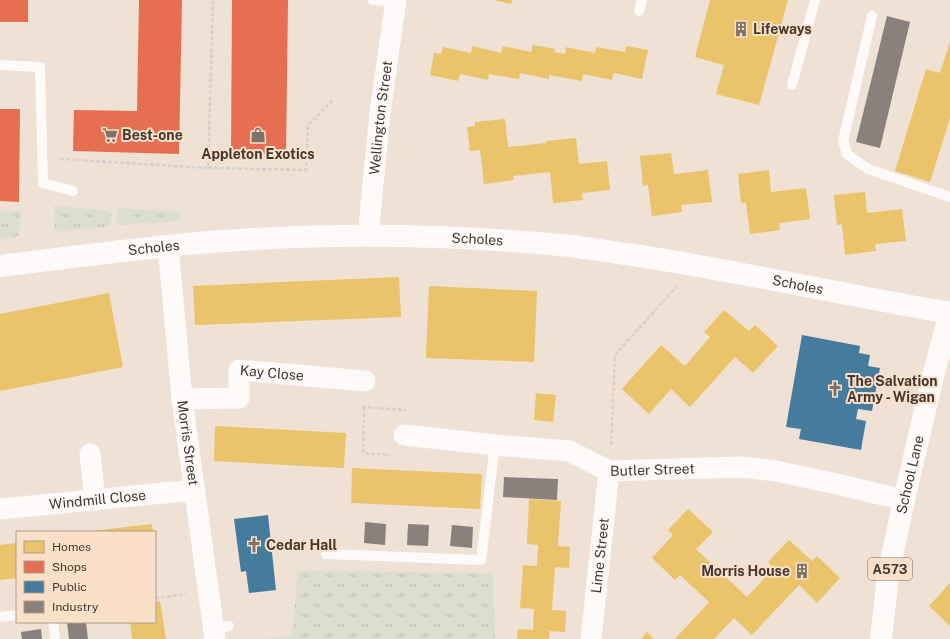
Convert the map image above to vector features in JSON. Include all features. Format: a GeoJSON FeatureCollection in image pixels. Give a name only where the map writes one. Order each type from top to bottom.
{"type":"FeatureCollection","features":[{"type":"Feature","properties":{"kind":"main road","name":"Scholes"},"geometry":{"type":"LineString","coordinates":[[0,266],[168,246],[292,238],[368,236],[450,237],[572,246],[696,265],[950,313]]}},
{"type":"Feature","properties":{"kind":"main road","name":"School Lane"},"geometry":{"type":"LineString","coordinates":[[881,639],[888,576],[904,500],[934,372],[950,313]]}},
{"type":"Feature","properties":{"kind":"street","name":"Wellington Street"},"geometry":{"type":"LineString","coordinates":[[368,236],[380,113],[396,1]]}},
{"type":"Feature","properties":{"kind":"street","name":"Morris Street"},"geometry":{"type":"LineString","coordinates":[[168,246],[182,399],[194,490],[208,591],[219,632]]}},
{"type":"Feature","properties":{"kind":"street","name":"Kay Close"},"geometry":{"type":"LineString","coordinates":[[182,399],[239,398],[239,370],[365,380]]}},
{"type":"Feature","properties":{"kind":"street","name":"Butler Street"},"geometry":{"type":"LineString","coordinates":[[404,435],[495,445],[569,450],[610,471],[741,467],[776,471],[904,500]]}},
{"type":"Feature","properties":{"kind":"street"},"geometry":{"type":"LineString","coordinates":[[90,454],[95,500]]}},
{"type":"Feature","properties":{"kind":"street","name":"Lime Street"},"geometry":{"type":"LineString","coordinates":[[591,639],[610,471]]}},
{"type":"Feature","properties":{"kind":"street","name":"Windmill Close"},"geometry":{"type":"LineString","coordinates":[[0,509],[194,490]]}},
{"type":"Feature","properties":{"kind":"lane"},"geometry":{"type":"LineString","coordinates":[[373,0],[396,1]]}},
{"type":"Feature","properties":{"kind":"lane"},"geometry":{"type":"LineString","coordinates":[[639,11],[642,0]]}},
{"type":"Feature","properties":{"kind":"lane"},"geometry":{"type":"LineString","coordinates":[[792,85],[814,0]]}},
{"type":"Feature","properties":{"kind":"lane"},"geometry":{"type":"LineString","coordinates":[[872,16],[843,141],[846,154],[868,169],[950,197]]}},
{"type":"Feature","properties":{"kind":"lane"},"geometry":{"type":"LineString","coordinates":[[0,65],[40,67],[43,183],[73,191]]}},
{"type":"Feature","properties":{"kind":"lane"},"geometry":{"type":"LineString","coordinates":[[326,554],[481,560],[495,445]]}},
{"type":"Feature","properties":{"kind":"lane"},"geometry":{"type":"LineString","coordinates":[[0,618],[16,615]]}},
{"type":"Feature","properties":{"kind":"lane"},"geometry":{"type":"LineString","coordinates":[[53,623],[55,639]]}},
{"type":"Feature","properties":{"kind":"path"},"geometry":{"type":"LineString","coordinates":[[208,168],[213,0]]}},
{"type":"Feature","properties":{"kind":"path"},"geometry":{"type":"LineString","coordinates":[[42,158],[208,168],[306,170],[308,125],[334,99]]}},
{"type":"Feature","properties":{"kind":"path"},"geometry":{"type":"LineString","coordinates":[[610,471],[615,355],[696,265]]}},
{"type":"Feature","properties":{"kind":"path"},"geometry":{"type":"LineString","coordinates":[[363,453],[365,380]]}},
{"type":"Feature","properties":{"kind":"path"},"geometry":{"type":"LineString","coordinates":[[364,408],[406,409],[404,435]]}},
{"type":"Feature","properties":{"kind":"path"},"geometry":{"type":"LineString","coordinates":[[156,598],[208,591]]}},
{"type":"Feature","properties":{"kind":"green space"},"geometry":{"type":"Polygon","coordinates":[[[55,206],[111,211],[110,226],[54,232],[55,206]]]}},
{"type":"Feature","properties":{"kind":"green space"},"geometry":{"type":"Polygon","coordinates":[[[117,208],[181,212],[180,221],[116,225],[117,208]]]}},
{"type":"Feature","properties":{"kind":"green space"},"geometry":{"type":"Polygon","coordinates":[[[20,211],[19,236],[0,239],[0,212],[20,211]]]}},
{"type":"Feature","properties":{"kind":"green space"},"geometry":{"type":"Polygon","coordinates":[[[298,571],[493,573],[495,639],[264,639],[292,636],[298,571]]]}},
{"type":"Feature","properties":{"kind":"building: Homes"},"geometry":{"type":"Polygon","coordinates":[[[494,0],[512,0],[511,4],[494,0]]]}},
{"type":"Feature","properties":{"kind":"building: Homes","name":"Lifeways"},"geometry":{"type":"Polygon","coordinates":[[[710,0],[788,0],[759,105],[716,94],[724,65],[695,57],[710,0]]]}},
{"type":"Feature","properties":{"kind":"building: Homes"},"geometry":{"type":"Polygon","coordinates":[[[950,42],[950,118],[930,182],[895,171],[926,69],[940,73],[950,42]]]}},
{"type":"Feature","properties":{"kind":"building: Homes"},"geometry":{"type":"Polygon","coordinates":[[[533,45],[555,49],[554,52],[565,54],[566,47],[595,53],[596,47],[625,52],[626,46],[648,50],[642,79],[614,73],[612,80],[583,74],[582,81],[549,75],[549,79],[520,73],[519,79],[489,74],[488,80],[460,74],[458,81],[430,75],[434,53],[441,54],[443,47],[471,53],[472,46],[501,53],[503,46],[531,52],[533,45]]]}},
{"type":"Feature","properties":{"kind":"building: Homes"},"geometry":{"type":"Polygon","coordinates":[[[505,119],[508,147],[576,138],[579,164],[607,161],[610,190],[582,193],[583,200],[553,203],[550,172],[513,176],[514,180],[484,184],[480,150],[470,151],[467,127],[475,126],[475,122],[505,119]]]}},
{"type":"Feature","properties":{"kind":"building: Homes"},"geometry":{"type":"Polygon","coordinates":[[[671,153],[674,174],[708,170],[712,202],[681,205],[682,212],[652,216],[648,185],[643,186],[640,156],[671,153]]]}},
{"type":"Feature","properties":{"kind":"building: Homes"},"geometry":{"type":"Polygon","coordinates":[[[769,170],[771,192],[806,188],[810,219],[779,223],[780,230],[750,234],[746,203],[741,203],[738,174],[769,170]]]}},
{"type":"Feature","properties":{"kind":"building: Homes"},"geometry":{"type":"Polygon","coordinates":[[[865,192],[867,213],[902,209],[906,241],[875,244],[876,251],[845,255],[842,224],[837,225],[834,195],[865,192]]]}},
{"type":"Feature","properties":{"kind":"building: Homes"},"geometry":{"type":"Polygon","coordinates":[[[399,277],[401,317],[195,325],[193,286],[399,277]]]}},
{"type":"Feature","properties":{"kind":"building: Homes"},"geometry":{"type":"Polygon","coordinates":[[[429,286],[537,291],[534,362],[426,358],[429,286]]]}},
{"type":"Feature","properties":{"kind":"building: Homes"},"geometry":{"type":"Polygon","coordinates":[[[109,293],[123,367],[0,391],[0,314],[109,293]]]}},
{"type":"Feature","properties":{"kind":"building: Homes"},"geometry":{"type":"Polygon","coordinates":[[[724,310],[749,331],[755,325],[778,346],[753,373],[735,357],[690,407],[671,389],[649,414],[622,389],[661,345],[685,366],[710,337],[704,332],[724,310]]]}},
{"type":"Feature","properties":{"kind":"building: Homes"},"geometry":{"type":"Polygon","coordinates":[[[536,393],[556,395],[553,422],[534,420],[536,393]]]}},
{"type":"Feature","properties":{"kind":"building: Homes"},"geometry":{"type":"Polygon","coordinates":[[[215,426],[346,433],[344,468],[214,461],[215,426]]]}},
{"type":"Feature","properties":{"kind":"building: Homes"},"geometry":{"type":"Polygon","coordinates":[[[352,468],[482,474],[480,509],[351,503],[352,468]]]}},
{"type":"Feature","properties":{"kind":"building: Homes"},"geometry":{"type":"Polygon","coordinates":[[[529,499],[561,501],[558,546],[570,547],[569,568],[555,567],[552,610],[566,611],[565,632],[550,631],[549,639],[517,639],[518,629],[533,630],[534,609],[520,608],[523,565],[537,566],[538,545],[527,544],[529,499]]]}},
{"type":"Feature","properties":{"kind":"building: Homes","name":"Morris House"},"geometry":{"type":"Polygon","coordinates":[[[688,509],[713,532],[696,549],[747,597],[774,568],[768,562],[789,540],[812,561],[817,556],[840,578],[817,603],[799,585],[752,635],[734,618],[714,639],[675,639],[709,602],[680,575],[675,580],[652,558],[673,535],[668,530],[688,509]]]}},
{"type":"Feature","properties":{"kind":"building: Homes"},"geometry":{"type":"Polygon","coordinates":[[[152,524],[153,531],[92,531],[152,524]]]}},
{"type":"Feature","properties":{"kind":"building: Homes"},"geometry":{"type":"Polygon","coordinates":[[[16,543],[16,578],[0,580],[0,545],[16,543]]]}},
{"type":"Feature","properties":{"kind":"building: Homes"},"geometry":{"type":"Polygon","coordinates":[[[950,583],[950,626],[929,606],[950,583]]]}},
{"type":"Feature","properties":{"kind":"building: Homes"},"geometry":{"type":"Polygon","coordinates":[[[160,601],[166,639],[132,639],[130,623],[156,623],[156,602],[160,601]]]}},
{"type":"Feature","properties":{"kind":"building: Homes"},"geometry":{"type":"Polygon","coordinates":[[[647,632],[654,639],[641,639],[647,632]]]}},
{"type":"Feature","properties":{"kind":"building: Shops"},"geometry":{"type":"Polygon","coordinates":[[[0,0],[28,0],[28,22],[0,22],[0,0]]]}},
{"type":"Feature","properties":{"kind":"building: Shops"},"geometry":{"type":"Polygon","coordinates":[[[139,0],[182,0],[179,154],[73,151],[74,110],[137,111],[139,0]]]}},
{"type":"Feature","properties":{"kind":"building: Shops"},"geometry":{"type":"Polygon","coordinates":[[[232,0],[288,0],[286,154],[231,154],[232,0]]]}},
{"type":"Feature","properties":{"kind":"building: Shops"},"geometry":{"type":"Polygon","coordinates":[[[0,109],[20,109],[19,202],[0,201],[0,109]]]}},
{"type":"Feature","properties":{"kind":"building: Public","name":"The Salvation Army - Wigan"},"geometry":{"type":"Polygon","coordinates":[[[802,335],[860,346],[859,353],[870,355],[868,366],[880,368],[872,411],[858,409],[856,419],[866,421],[861,450],[799,439],[801,429],[786,427],[802,335]]]}},
{"type":"Feature","properties":{"kind":"building: Public","name":"Cedar Hall"},"geometry":{"type":"Polygon","coordinates":[[[268,515],[276,590],[249,593],[246,571],[241,572],[234,519],[268,515]]]}},
{"type":"Feature","properties":{"kind":"building: Industry"},"geometry":{"type":"Polygon","coordinates":[[[887,16],[910,22],[880,148],[856,142],[887,16]]]}},
{"type":"Feature","properties":{"kind":"building: Industry"},"geometry":{"type":"Polygon","coordinates":[[[504,477],[558,479],[557,500],[503,497],[504,477]]]}},
{"type":"Feature","properties":{"kind":"building: Industry"},"geometry":{"type":"Polygon","coordinates":[[[365,522],[386,524],[385,545],[364,543],[365,522]]]}},
{"type":"Feature","properties":{"kind":"building: Industry"},"geometry":{"type":"Polygon","coordinates":[[[408,524],[429,525],[428,546],[407,545],[408,524]]]}},
{"type":"Feature","properties":{"kind":"building: Industry"},"geometry":{"type":"Polygon","coordinates":[[[452,525],[473,527],[472,548],[450,546],[452,525]]]}},
{"type":"Feature","properties":{"kind":"building: Industry"},"geometry":{"type":"Polygon","coordinates":[[[67,623],[86,623],[88,639],[69,639],[67,623]]]}},
{"type":"Feature","properties":{"kind":"building: Industry"},"geometry":{"type":"Polygon","coordinates":[[[41,629],[42,639],[22,639],[21,632],[41,629]]]}},
{"type":"Feature","properties":{"kind":"place","name":"Lifeways"},"geometry":{"type":"Point","coordinates":[741,29]}},
{"type":"Feature","properties":{"kind":"place","name":"Best-one"},"geometry":{"type":"Point","coordinates":[110,135]}},
{"type":"Feature","properties":{"kind":"place","name":"Appleton Exotics"},"geometry":{"type":"Point","coordinates":[258,135]}},
{"type":"Feature","properties":{"kind":"place","name":"The Salvation Army - Wigan"},"geometry":{"type":"Point","coordinates":[835,389]}},
{"type":"Feature","properties":{"kind":"place","name":"Cedar Hall"},"geometry":{"type":"Point","coordinates":[254,545]}},
{"type":"Feature","properties":{"kind":"place","name":"Morris House"},"geometry":{"type":"Point","coordinates":[802,571]}}]}
